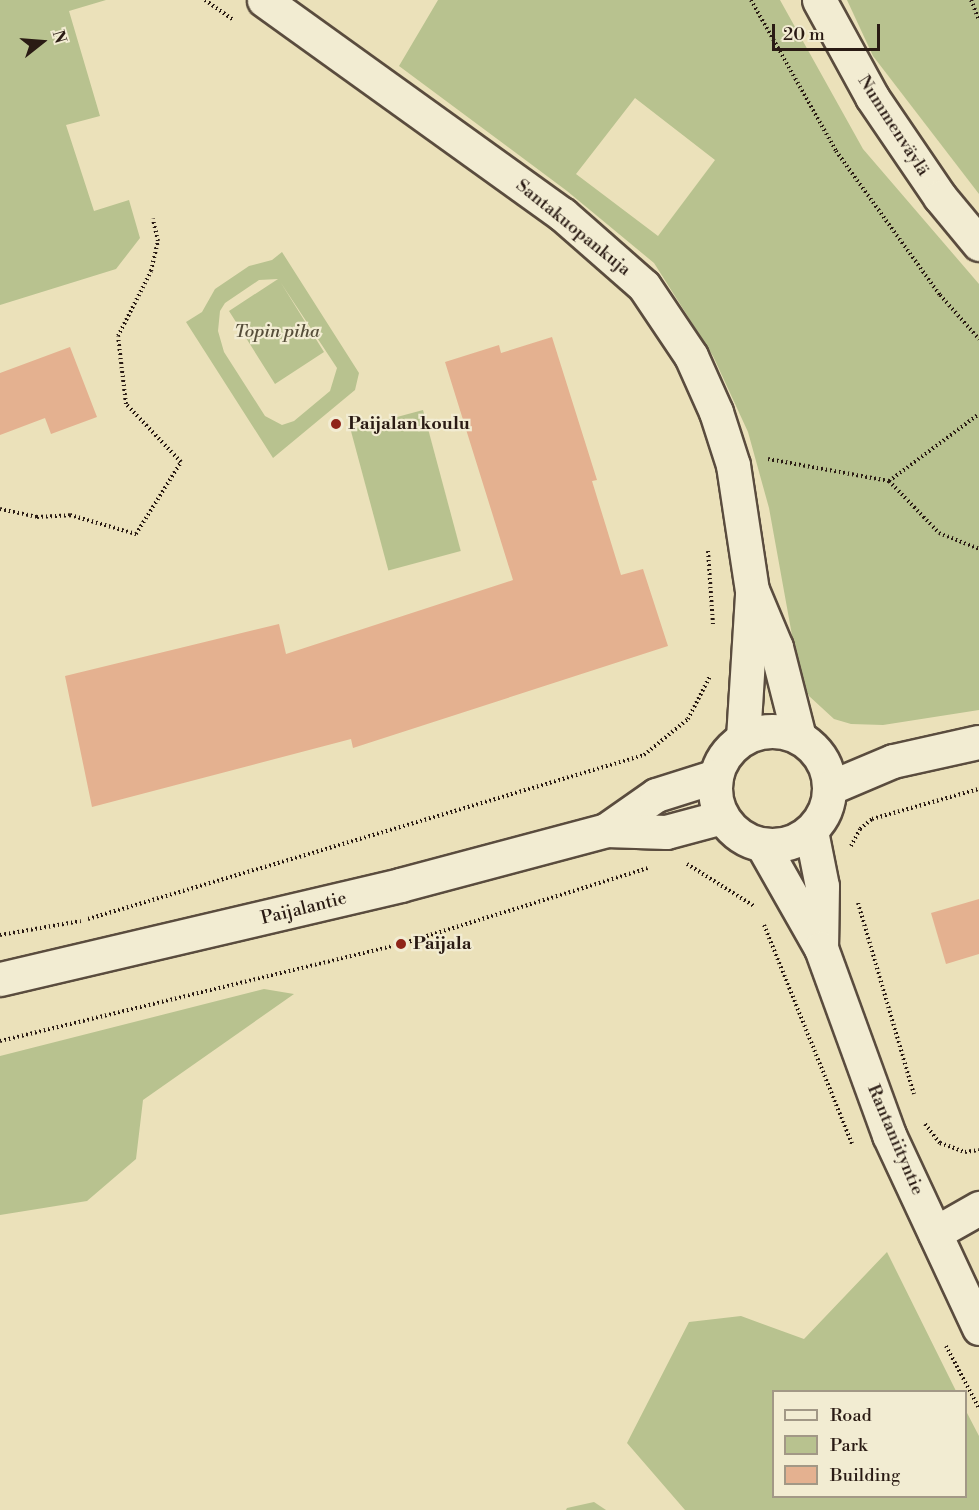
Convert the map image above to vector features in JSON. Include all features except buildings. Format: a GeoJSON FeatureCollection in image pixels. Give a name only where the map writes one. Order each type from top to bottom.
{"type":"FeatureCollection","features":[{"type":"Feature","properties":{"kind":"street","name":"Santakuopankuja"},"geometry":{"type":"LineString","coordinates":[[264,0],[562,214],[644,286],[691,356],[733,465],[752,590],[743,738]]}},
{"type":"Feature","properties":{"kind":"street","name":"Nummenväylä"},"geometry":{"type":"LineString","coordinates":[[819,0],[872,97],[940,197],[979,244]]}},
{"type":"Feature","properties":{"kind":"street","name":"Santakuopankuja"},"geometry":{"type":"LineString","coordinates":[[752,590],[776,647],[808,745]]}},
{"type":"Feature","properties":{"kind":"street"},"geometry":{"type":"LineString","coordinates":[[808,745],[830,788],[821,819],[811,831],[797,841],[763,846],[732,831],[722,817],[714,790],[721,761],[743,738],[762,731],[780,731],[808,745],[893,761]]}},
{"type":"Feature","properties":{"kind":"street"},"geometry":{"type":"LineString","coordinates":[[830,788],[893,761],[979,742]]}},
{"type":"Feature","properties":{"kind":"street","name":"Paijalantie"},"geometry":{"type":"LineString","coordinates":[[606,830],[656,795],[716,776]]}},
{"type":"Feature","properties":{"kind":"street","name":"Paijalantie"},"geometry":{"type":"LineString","coordinates":[[0,979],[388,888],[606,830],[666,832],[722,817]]}},
{"type":"Feature","properties":{"kind":"street","name":"Rantaniityntie"},"geometry":{"type":"LineString","coordinates":[[811,831],[822,886],[821,948]]}},
{"type":"Feature","properties":{"kind":"street","name":"Rantaniityntie"},"geometry":{"type":"LineString","coordinates":[[763,846],[821,948],[889,1135],[979,1328]]}},
{"type":"Feature","properties":{"kind":"street"},"geometry":{"type":"LineString","coordinates":[[935,1233],[979,1208]]}},
{"type":"Feature","properties":{"kind":"path"},"geometry":{"type":"LineString","coordinates":[[204,0],[240,24]]}},
{"type":"Feature","properties":{"kind":"path"},"geometry":{"type":"LineString","coordinates":[[751,0],[836,151],[940,295],[979,339]]}},
{"type":"Feature","properties":{"kind":"path"},"geometry":{"type":"LineString","coordinates":[[971,0],[979,20]]}},
{"type":"Feature","properties":{"kind":"path"},"geometry":{"type":"LineString","coordinates":[[0,509],[37,517],[70,515],[136,534],[181,462],[126,404],[118,336],[151,272],[158,241],[153,219]]}},
{"type":"Feature","properties":{"kind":"path"},"geometry":{"type":"LineString","coordinates":[[889,481],[979,414]]}},
{"type":"Feature","properties":{"kind":"path"},"geometry":{"type":"LineString","coordinates":[[733,465],[767,458],[889,481],[939,533],[979,549]]}},
{"type":"Feature","properties":{"kind":"path"},"geometry":{"type":"LineString","coordinates":[[707,540],[713,632]]}},
{"type":"Feature","properties":{"kind":"path"},"geometry":{"type":"LineString","coordinates":[[0,935],[83,921],[644,755],[688,719],[715,666]]}},
{"type":"Feature","properties":{"kind":"path"},"geometry":{"type":"LineString","coordinates":[[822,886],[850,874],[849,855],[853,839],[872,819],[979,789]]}},
{"type":"Feature","properties":{"kind":"path"},"geometry":{"type":"LineString","coordinates":[[683,863],[700,869],[758,908],[790,897]]}},
{"type":"Feature","properties":{"kind":"path"},"geometry":{"type":"LineString","coordinates":[[0,1041],[401,944],[652,867]]}},
{"type":"Feature","properties":{"kind":"path"},"geometry":{"type":"LineString","coordinates":[[857,897],[916,1098]]}},
{"type":"Feature","properties":{"kind":"path"},"geometry":{"type":"LineString","coordinates":[[922,1120],[940,1143],[965,1152],[979,1150]]}},
{"type":"Feature","properties":{"kind":"green space"},"geometry":{"type":"Polygon","coordinates":[[[0,0],[106,0],[69,11],[100,116],[66,125],[94,211],[129,200],[140,238],[116,269],[0,305],[0,0]]]}},
{"type":"Feature","properties":{"kind":"green space"},"geometry":{"type":"Polygon","coordinates":[[[438,0],[780,0],[863,149],[979,284],[979,710],[883,725],[851,724],[834,719],[809,696],[799,674],[769,508],[748,432],[713,356],[654,263],[567,191],[399,66],[438,0]],[[635,98],[576,174],[658,236],[715,160],[635,98]]]}},
{"type":"Feature","properties":{"kind":"green space"},"geometry":{"type":"Polygon","coordinates":[[[847,0],[979,0],[979,194],[873,56],[847,0]]]}},
{"type":"Feature","properties":{"kind":"green space","name":"Topin piha"},"geometry":{"type":"Polygon","coordinates":[[[282,252],[359,373],[355,390],[273,458],[186,322],[202,312],[215,289],[249,266],[272,260],[282,252]],[[278,279],[259,280],[225,303],[220,311],[218,331],[224,352],[265,416],[282,425],[294,421],[330,391],[337,368],[281,283],[324,352],[275,384],[229,311],[278,279]]]}},
{"type":"Feature","properties":{"kind":"green space"},"geometry":{"type":"Polygon","coordinates":[[[423,410],[461,551],[388,570],[351,429],[423,410]]]}},
{"type":"Feature","properties":{"kind":"green space"},"geometry":{"type":"Polygon","coordinates":[[[264,989],[294,994],[143,1100],[136,1159],[87,1201],[0,1215],[0,1056],[264,989]]]}},
{"type":"Feature","properties":{"kind":"green space"},"geometry":{"type":"Polygon","coordinates":[[[887,1252],[956,1390],[772,1390],[772,1498],[967,1498],[967,1413],[979,1436],[979,1510],[685,1510],[627,1443],[689,1322],[741,1316],[804,1339],[887,1252]]]}},
{"type":"Feature","properties":{"kind":"green space"},"geometry":{"type":"Polygon","coordinates":[[[594,1502],[606,1510],[566,1510],[567,1508],[594,1502]]]}},
{"type":"Feature","properties":{"kind":"place","name":"Paijalan koulu"},"geometry":{"type":"Point","coordinates":[336,424]}},
{"type":"Feature","properties":{"kind":"place","name":"Paijala"},"geometry":{"type":"Point","coordinates":[401,944]}}]}
